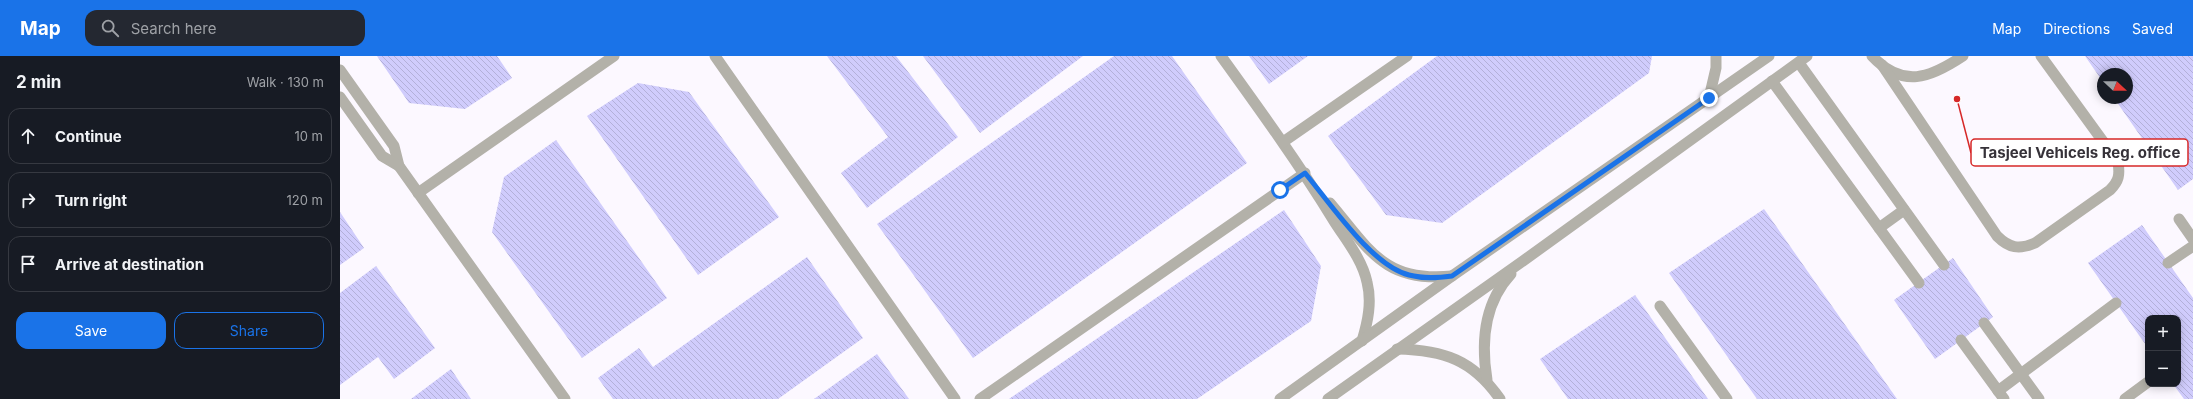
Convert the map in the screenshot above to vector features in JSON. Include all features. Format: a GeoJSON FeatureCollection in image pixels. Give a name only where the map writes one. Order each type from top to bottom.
{"type":"FeatureCollection","features":[{"type":"Feature","properties":{"kind":"street"},"geometry":{"type":"LineString","coordinates":[[418,193],[614,56]]}},
{"type":"Feature","properties":{"kind":"street"},"geometry":{"type":"LineString","coordinates":[[715,56],[955,399]]}},
{"type":"Feature","properties":{"kind":"street"},"geometry":{"type":"LineString","coordinates":[[1221,56],[1305,173],[1360,263],[1367,281],[1370,302],[1369,315],[1362,341]]}},
{"type":"Feature","properties":{"kind":"street"},"geometry":{"type":"LineString","coordinates":[[1283,142],[1407,56]]}},
{"type":"Feature","properties":{"kind":"street"},"geometry":{"type":"LineString","coordinates":[[1709,98],[1716,68],[1716,56]]}},
{"type":"Feature","properties":{"kind":"street"},"geometry":{"type":"LineString","coordinates":[[1280,399],[1452,276],[1769,56]]}},
{"type":"Feature","properties":{"kind":"street"},"geometry":{"type":"LineString","coordinates":[[1876,59],[1895,74],[1910,78],[1926,77],[1940,71],[1963,56]]}},
{"type":"Feature","properties":{"kind":"street"},"geometry":{"type":"LineString","coordinates":[[1876,59],[1997,236],[2004,243],[2014,247],[2024,248],[2035,243],[2110,190],[2117,182],[2120,172],[2118,162],[2041,56]]}},
{"type":"Feature","properties":{"kind":"street"},"geometry":{"type":"LineString","coordinates":[[1328,399],[1523,261],[1803,59],[1904,210],[1944,265]]}},
{"type":"Feature","properties":{"kind":"street"},"geometry":{"type":"LineString","coordinates":[[340,70],[394,146],[398,166]]}},
{"type":"Feature","properties":{"kind":"street"},"geometry":{"type":"LineString","coordinates":[[1772,82],[1919,283]]}},
{"type":"Feature","properties":{"kind":"street"},"geometry":{"type":"LineString","coordinates":[[340,97],[382,156],[398,166],[565,399]]}},
{"type":"Feature","properties":{"kind":"street"},"geometry":{"type":"LineString","coordinates":[[1305,173],[1371,252],[1388,266],[1408,275],[1430,279],[1452,276]]}},
{"type":"Feature","properties":{"kind":"street"},"geometry":{"type":"LineString","coordinates":[[980,399],[1305,173]]}},
{"type":"Feature","properties":{"kind":"street"},"geometry":{"type":"LineString","coordinates":[[1879,228],[1904,210]]}},
{"type":"Feature","properties":{"kind":"street"},"geometry":{"type":"LineString","coordinates":[[2179,219],[2193,239]]}},
{"type":"Feature","properties":{"kind":"street"},"geometry":{"type":"LineString","coordinates":[[2168,263],[2193,246]]}},
{"type":"Feature","properties":{"kind":"street"},"geometry":{"type":"LineString","coordinates":[[1487,380],[1482,354],[1484,328],[1492,303],[1505,280],[1523,261]]}},
{"type":"Feature","properties":{"kind":"street"},"geometry":{"type":"LineString","coordinates":[[1961,340],[2001,395],[2021,373],[2116,303]]}},
{"type":"Feature","properties":{"kind":"street"},"geometry":{"type":"LineString","coordinates":[[1660,306],[1727,399]]}},
{"type":"Feature","properties":{"kind":"street"},"geometry":{"type":"LineString","coordinates":[[1984,323],[2039,399]]}},
{"type":"Feature","properties":{"kind":"street"},"geometry":{"type":"LineString","coordinates":[[1397,349],[1422,350],[1445,355],[1467,366],[1487,380],[1500,399]]}},
{"type":"Feature","properties":{"kind":"street"},"geometry":{"type":"LineString","coordinates":[[2125,399],[2145,384]]}},
{"type":"Feature","properties":{"kind":"building"},"geometry":{"type":"Polygon","coordinates":[[[377,56],[497,56],[512,78],[465,109],[409,103],[377,56]]]}},
{"type":"Feature","properties":{"kind":"building"},"geometry":{"type":"Polygon","coordinates":[[[827,56],[896,56],[958,137],[867,208],[841,173],[888,137],[827,56]]]}},
{"type":"Feature","properties":{"kind":"building"},"geometry":{"type":"Polygon","coordinates":[[[923,56],[1083,56],[980,133],[923,56]]]}},
{"type":"Feature","properties":{"kind":"building"},"geometry":{"type":"Polygon","coordinates":[[[1114,56],[1172,56],[1247,163],[973,358],[877,224],[1114,56]]]}},
{"type":"Feature","properties":{"kind":"building"},"geometry":{"type":"Polygon","coordinates":[[[1249,56],[1308,56],[1269,84],[1249,56]]]}},
{"type":"Feature","properties":{"kind":"building"},"geometry":{"type":"Polygon","coordinates":[[[1437,56],[1652,56],[1649,73],[1442,223],[1386,215],[1328,136],[1437,56]]]}},
{"type":"Feature","properties":{"kind":"building"},"geometry":{"type":"Polygon","coordinates":[[[2085,56],[2193,56],[2193,179],[2178,190],[2118,104],[2133,104],[2133,68],[2097,68],[2097,73],[2085,56]]]}},
{"type":"Feature","properties":{"kind":"building"},"geometry":{"type":"Polygon","coordinates":[[[638,83],[689,92],[779,217],[698,275],[587,116],[638,83]]]}},
{"type":"Feature","properties":{"kind":"building"},"geometry":{"type":"Polygon","coordinates":[[[556,140],[667,298],[582,358],[492,232],[504,177],[556,140]]]}},
{"type":"Feature","properties":{"kind":"building"},"geometry":{"type":"Polygon","coordinates":[[[1764,209],[1897,399],[1757,399],[1669,273],[1764,209]]]}},
{"type":"Feature","properties":{"kind":"building"},"geometry":{"type":"Polygon","coordinates":[[[1284,210],[1321,266],[1311,321],[1197,399],[1009,399],[1284,210]]]}},
{"type":"Feature","properties":{"kind":"building"},"geometry":{"type":"Polygon","coordinates":[[[340,212],[364,248],[340,265],[340,212]]]}},
{"type":"Feature","properties":{"kind":"building"},"geometry":{"type":"Polygon","coordinates":[[[2142,225],[2193,298],[2193,399],[2184,399],[2175,387],[2181,387],[2181,315],[2145,315],[2145,344],[2088,263],[2142,225]]]}},
{"type":"Feature","properties":{"kind":"building"},"geometry":{"type":"Polygon","coordinates":[[[807,257],[863,338],[778,399],[613,399],[598,378],[639,348],[653,367],[807,257]]]}},
{"type":"Feature","properties":{"kind":"building"},"geometry":{"type":"Polygon","coordinates":[[[1953,258],[1993,317],[1935,359],[1894,300],[1953,258]]]}},
{"type":"Feature","properties":{"kind":"building"},"geometry":{"type":"Polygon","coordinates":[[[376,266],[435,348],[394,379],[378,357],[340,385],[340,293],[376,266]]]}},
{"type":"Feature","properties":{"kind":"building"},"geometry":{"type":"Polygon","coordinates":[[[1635,295],[1708,399],[1568,399],[1540,359],[1635,295]]]}},
{"type":"Feature","properties":{"kind":"building"},"geometry":{"type":"Polygon","coordinates":[[[877,354],[909,399],[814,399],[877,354]]]}},
{"type":"Feature","properties":{"kind":"building"},"geometry":{"type":"Polygon","coordinates":[[[451,369],[471,399],[411,399],[451,369]]]}},
{"type":"Feature","properties":{"kind":"place","name":"Tasjeel Vehicels Reg. office"},"geometry":{"type":"Point","coordinates":[1957,99]}},
{"type":"Feature","properties":{"kind":"route"},"geometry":{"type":"LineString","coordinates":[[1280,190],[1305,173],[1371,252],[1388,266],[1408,275],[1430,279],[1452,276],[1709,98]]}}]}
